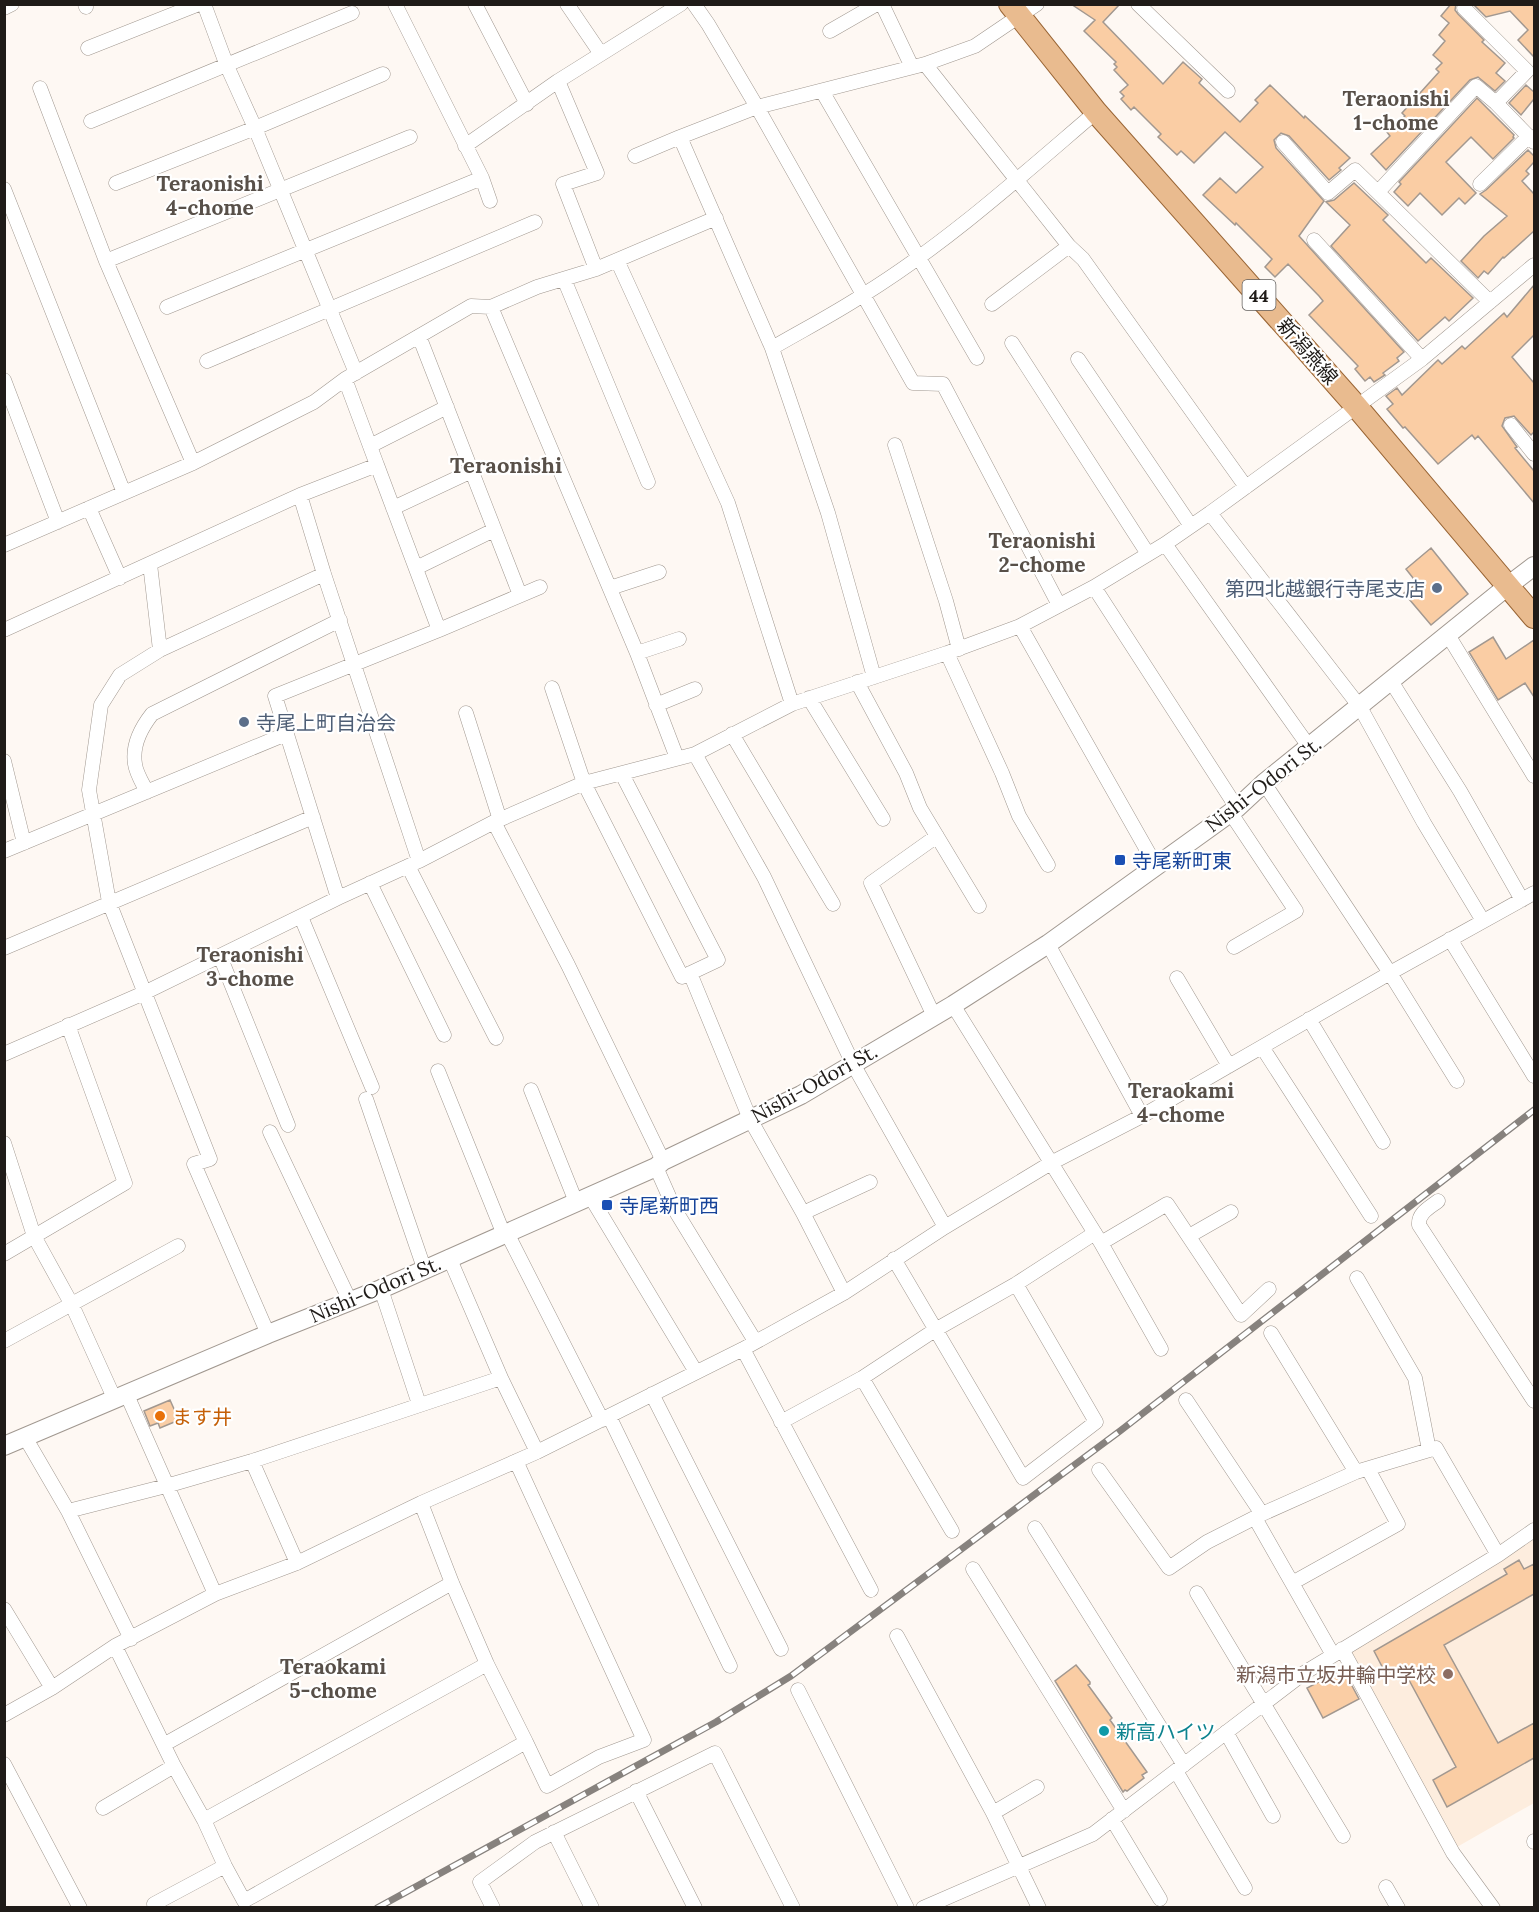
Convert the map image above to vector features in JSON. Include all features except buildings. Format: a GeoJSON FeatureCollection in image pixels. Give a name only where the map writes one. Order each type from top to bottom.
{"type":"FeatureCollection","features":[{"type":"Feature","properties":{"kind":"main road","name":"新潟燕線"},"geometry":{"type":"LineString","coordinates":[[1022,8],[1096,112],[1356,406],[1534,617]]}},
{"type":"Feature","properties":{"kind":"street"},"geometry":{"type":"LineString","coordinates":[[4,8],[12,4]]}},
{"type":"Feature","properties":{"kind":"street"},"geometry":{"type":"LineString","coordinates":[[88,48],[199,4]]}},
{"type":"Feature","properties":{"kind":"street"},"geometry":{"type":"LineString","coordinates":[[204,4],[226,66],[255,128],[306,250],[351,376],[370,446],[439,630]]}},
{"type":"Feature","properties":{"kind":"street"},"geometry":{"type":"LineString","coordinates":[[395,4],[482,178],[490,201]]}},
{"type":"Feature","properties":{"kind":"street"},"geometry":{"type":"LineString","coordinates":[[475,4],[527,104]]}},
{"type":"Feature","properties":{"kind":"street"},"geometry":{"type":"LineString","coordinates":[[567,4],[602,54]]}},
{"type":"Feature","properties":{"kind":"street"},"geometry":{"type":"LineString","coordinates":[[465,146],[558,81],[681,4]]}},
{"type":"Feature","properties":{"kind":"street"},"geometry":{"type":"LineString","coordinates":[[694,4],[757,107],[913,383],[943,384],[1059,606]]}},
{"type":"Feature","properties":{"kind":"street"},"geometry":{"type":"LineString","coordinates":[[830,31],[880,4],[919,65],[1017,179],[1068,246],[1083,259],[1246,487]]}},
{"type":"Feature","properties":{"kind":"street"},"geometry":{"type":"LineString","coordinates":[[1138,4],[1228,90]]}},
{"type":"Feature","properties":{"kind":"street"},"geometry":{"type":"LineString","coordinates":[[635,156],[757,107],[919,65],[975,46],[1022,8]]}},
{"type":"Feature","properties":{"kind":"street"},"geometry":{"type":"LineString","coordinates":[[1464,8],[1527,71],[1496,103]]}},
{"type":"Feature","properties":{"kind":"street"},"geometry":{"type":"LineString","coordinates":[[91,121],[352,13]]}},
{"type":"Feature","properties":{"kind":"street"},"geometry":{"type":"LineString","coordinates":[[116,183],[383,74]]}},
{"type":"Feature","properties":{"kind":"street"},"geometry":{"type":"LineString","coordinates":[[558,81],[597,173],[563,184],[596,269]]}},
{"type":"Feature","properties":{"kind":"street"},"geometry":{"type":"LineString","coordinates":[[1378,192],[1476,86],[1532,139],[1480,184]]}},
{"type":"Feature","properties":{"kind":"street"},"geometry":{"type":"LineString","coordinates":[[40,88],[106,261],[193,463]]}},
{"type":"Feature","properties":{"kind":"street"},"geometry":{"type":"LineString","coordinates":[[822,91],[977,358]]}},
{"type":"Feature","properties":{"kind":"street"},"geometry":{"type":"LineString","coordinates":[[772,348],[864,295],[918,257],[975,214],[1096,112]]}},
{"type":"Feature","properties":{"kind":"street"},"geometry":{"type":"LineString","coordinates":[[106,261],[410,137]]}},
{"type":"Feature","properties":{"kind":"street"},"geometry":{"type":"LineString","coordinates":[[680,137],[772,348],[828,513],[874,677]]}},
{"type":"Feature","properties":{"kind":"street"},"geometry":{"type":"LineString","coordinates":[[1282,142],[1328,193],[1355,170],[1490,302]]}},
{"type":"Feature","properties":{"kind":"street"},"geometry":{"type":"LineString","coordinates":[[167,308],[482,178]]}},
{"type":"Feature","properties":{"kind":"street"},"geometry":{"type":"LineString","coordinates":[[4,189],[124,493]]}},
{"type":"Feature","properties":{"kind":"street"},"geometry":{"type":"LineString","coordinates":[[4,545],[193,463],[314,402],[351,376],[471,306],[491,307],[537,287],[596,269],[716,218]]}},
{"type":"Feature","properties":{"kind":"street"},"geometry":{"type":"LineString","coordinates":[[207,361],[535,222]]}},
{"type":"Feature","properties":{"kind":"street"},"geometry":{"type":"LineString","coordinates":[[1314,240],[1422,359]]}},
{"type":"Feature","properties":{"kind":"street"},"geometry":{"type":"LineString","coordinates":[[992,304],[1068,246]]}},
{"type":"Feature","properties":{"kind":"street"},"geometry":{"type":"LineString","coordinates":[[617,260],[728,503],[792,704]]}},
{"type":"Feature","properties":{"kind":"street"},"geometry":{"type":"LineString","coordinates":[[4,1054],[144,993],[497,821],[584,783],[695,754],[792,704],[953,651],[1020,626],[1059,606],[1165,544],[1210,513],[1422,359],[1534,265]]}},
{"type":"Feature","properties":{"kind":"street"},"geometry":{"type":"LineString","coordinates":[[564,279],[648,482]]}},
{"type":"Feature","properties":{"kind":"street"},"geometry":{"type":"LineString","coordinates":[[491,307],[637,653],[677,758]]}},
{"type":"Feature","properties":{"kind":"street"},"geometry":{"type":"LineString","coordinates":[[419,336],[520,595]]}},
{"type":"Feature","properties":{"kind":"street"},"geometry":{"type":"LineString","coordinates":[[1012,343],[1148,554]]}},
{"type":"Feature","properties":{"kind":"street"},"geometry":{"type":"LineString","coordinates":[[1078,359],[1191,526]]}},
{"type":"Feature","properties":{"kind":"street"},"geometry":{"type":"LineString","coordinates":[[4,380],[58,522]]}},
{"type":"Feature","properties":{"kind":"street"},"geometry":{"type":"LineString","coordinates":[[370,446],[447,407]]}},
{"type":"Feature","properties":{"kind":"street"},"geometry":{"type":"LineString","coordinates":[[1511,425],[1534,454]]}},
{"type":"Feature","properties":{"kind":"street"},"geometry":{"type":"LineString","coordinates":[[895,445],[946,601],[953,651],[1019,816],[1048,865]]}},
{"type":"Feature","properties":{"kind":"street"},"geometry":{"type":"LineString","coordinates":[[4,630],[300,495],[377,465]]}},
{"type":"Feature","properties":{"kind":"street"},"geometry":{"type":"LineString","coordinates":[[393,508],[472,471]]}},
{"type":"Feature","properties":{"kind":"street"},"geometry":{"type":"LineString","coordinates":[[300,495],[355,664],[414,863],[496,1038]]}},
{"type":"Feature","properties":{"kind":"street"},"geometry":{"type":"LineString","coordinates":[[89,508],[120,578]]}},
{"type":"Feature","properties":{"kind":"street"},"geometry":{"type":"LineString","coordinates":[[1210,513],[1360,707],[1424,823],[1483,921]]}},
{"type":"Feature","properties":{"kind":"street"},"geometry":{"type":"LineString","coordinates":[[416,568],[494,530]]}},
{"type":"Feature","properties":{"kind":"street"},"geometry":{"type":"LineString","coordinates":[[1165,544],[1310,748]]}},
{"type":"Feature","properties":{"kind":"street"},"geometry":{"type":"LineString","coordinates":[[150,564],[160,650]]}},
{"type":"Feature","properties":{"kind":"street","name":"Nishi-Odori St."},"geometry":{"type":"LineString","coordinates":[[4,1446],[268,1334],[381,1289],[448,1257],[506,1234],[659,1164],[801,1095],[953,1005],[1048,944],[1233,810],[1534,566]]}},
{"type":"Feature","properties":{"kind":"street"},"geometry":{"type":"LineString","coordinates":[[610,588],[659,572]]}},
{"type":"Feature","properties":{"kind":"street"},"geometry":{"type":"LineString","coordinates":[[268,1334],[194,1164],[210,1159],[109,902],[89,790],[101,705],[120,675],[160,650],[324,574]]}},
{"type":"Feature","properties":{"kind":"street"},"geometry":{"type":"LineString","coordinates":[[338,898],[274,696],[540,587]]}},
{"type":"Feature","properties":{"kind":"street"},"geometry":{"type":"LineString","coordinates":[[1094,587],[1296,911],[1234,947]]}},
{"type":"Feature","properties":{"kind":"street"},"geometry":{"type":"LineString","coordinates":[[147,792],[135,765],[141,728],[152,714],[340,620]]}},
{"type":"Feature","properties":{"kind":"street"},"geometry":{"type":"LineString","coordinates":[[1020,626],[1156,866]]}},
{"type":"Feature","properties":{"kind":"street"},"geometry":{"type":"LineString","coordinates":[[1448,635],[1534,776]]}},
{"type":"Feature","properties":{"kind":"street"},"geometry":{"type":"LineString","coordinates":[[637,653],[679,639]]}},
{"type":"Feature","properties":{"kind":"street"},"geometry":{"type":"LineString","coordinates":[[4,1715],[52,1688],[115,1646],[214,1594],[297,1563],[421,1503],[537,1452],[743,1349],[844,1293],[894,1259],[1051,1163],[1142,1116],[1528,896],[1391,681]]}},
{"type":"Feature","properties":{"kind":"street"},"geometry":{"type":"LineString","coordinates":[[857,682],[906,773],[920,808],[979,906]]}},
{"type":"Feature","properties":{"kind":"street"},"geometry":{"type":"LineString","coordinates":[[552,688],[584,783],[682,977],[718,960],[622,774]]}},
{"type":"Feature","properties":{"kind":"street"},"geometry":{"type":"LineString","coordinates":[[656,705],[695,689]]}},
{"type":"Feature","properties":{"kind":"street"},"geometry":{"type":"LineString","coordinates":[[809,698],[883,819]]}},
{"type":"Feature","properties":{"kind":"street"},"geometry":{"type":"LineString","coordinates":[[466,713],[497,821],[568,965],[659,1164],[675,1210],[755,1341]]}},
{"type":"Feature","properties":{"kind":"street"},"geometry":{"type":"LineString","coordinates":[[4,851],[286,734]]}},
{"type":"Feature","properties":{"kind":"street"},"geometry":{"type":"LineString","coordinates":[[732,734],[833,904]]}},
{"type":"Feature","properties":{"kind":"street"},"geometry":{"type":"LineString","coordinates":[[695,754],[764,877],[853,1064],[945,1227]]}},
{"type":"Feature","properties":{"kind":"street"},"geometry":{"type":"LineString","coordinates":[[4,761],[24,843]]}},
{"type":"Feature","properties":{"kind":"street"},"geometry":{"type":"LineString","coordinates":[[1264,783],[1390,973],[1457,1081]]}},
{"type":"Feature","properties":{"kind":"street"},"geometry":{"type":"LineString","coordinates":[[4,948],[313,817]]}},
{"type":"Feature","properties":{"kind":"street"},"geometry":{"type":"LineString","coordinates":[[934,1016],[870,883],[937,836]]}},
{"type":"Feature","properties":{"kind":"street"},"geometry":{"type":"LineString","coordinates":[[370,883],[444,1035]]}},
{"type":"Feature","properties":{"kind":"street"},"geometry":{"type":"LineString","coordinates":[[301,917],[369,1093],[424,1268]]}},
{"type":"Feature","properties":{"kind":"street"},"geometry":{"type":"LineString","coordinates":[[1450,939],[1534,1076]]}},
{"type":"Feature","properties":{"kind":"street"},"geometry":{"type":"LineString","coordinates":[[1048,944],[1142,1116]]}},
{"type":"Feature","properties":{"kind":"street"},"geometry":{"type":"LineString","coordinates":[[220,956],[288,1125]]}},
{"type":"Feature","properties":{"kind":"street"},"geometry":{"type":"LineString","coordinates":[[690,973],[750,1119],[803,1213],[844,1293]]}},
{"type":"Feature","properties":{"kind":"street"},"geometry":{"type":"LineString","coordinates":[[1177,978],[1229,1066]]}},
{"type":"Feature","properties":{"kind":"street"},"geometry":{"type":"LineString","coordinates":[[953,1005],[1098,1238],[1161,1349]]}},
{"type":"Feature","properties":{"kind":"street"},"geometry":{"type":"LineString","coordinates":[[1310,1019],[1383,1142]]}},
{"type":"Feature","properties":{"kind":"street"},"geometry":{"type":"LineString","coordinates":[[4,1254],[125,1183],[68,1025]]}},
{"type":"Feature","properties":{"kind":"street"},"geometry":{"type":"LineString","coordinates":[[1262,1047],[1371,1216]]}},
{"type":"Feature","properties":{"kind":"street"},"geometry":{"type":"LineString","coordinates":[[438,1071],[506,1234],[606,1418],[730,1666]]}},
{"type":"Feature","properties":{"kind":"street"},"geometry":{"type":"LineString","coordinates":[[531,1090],[583,1199],[696,1372]]}},
{"type":"Feature","properties":{"kind":"street"},"geometry":{"type":"LineString","coordinates":[[270,1132],[350,1301]]}},
{"type":"Feature","properties":{"kind":"street"},"geometry":{"type":"LineString","coordinates":[[4,1143],[34,1236],[166,1486],[214,1594]]}},
{"type":"Feature","properties":{"kind":"street"},"geometry":{"type":"LineString","coordinates":[[803,1213],[870,1182]]}},
{"type":"Feature","properties":{"kind":"street"},"geometry":{"type":"LineString","coordinates":[[1438,1201],[1422,1214],[1419,1225],[1534,1401]]}},
{"type":"Feature","properties":{"kind":"street"},"geometry":{"type":"LineString","coordinates":[[781,1422],[862,1378],[935,1330],[1016,1284],[1098,1238],[1167,1204],[1241,1315],[1269,1289]]}},
{"type":"Feature","properties":{"kind":"street"},"geometry":{"type":"LineString","coordinates":[[1189,1236],[1230,1212]]}},
{"type":"Feature","properties":{"kind":"street"},"geometry":{"type":"LineString","coordinates":[[4,1341],[178,1246]]}},
{"type":"Feature","properties":{"kind":"street"},"geometry":{"type":"LineString","coordinates":[[448,1257],[501,1378],[537,1452]]}},
{"type":"Feature","properties":{"kind":"street"},"geometry":{"type":"LineString","coordinates":[[894,1259],[1023,1478],[1096,1422],[1016,1284]]}},
{"type":"Feature","properties":{"kind":"street"},"geometry":{"type":"LineString","coordinates":[[1357,1278],[1415,1378],[1429,1450]]}},
{"type":"Feature","properties":{"kind":"street"},"geometry":{"type":"LineString","coordinates":[[381,1289],[419,1404]]}},
{"type":"Feature","properties":{"kind":"street"},"geometry":{"type":"LineString","coordinates":[[1270,1333],[1398,1524],[1292,1583]]}},
{"type":"Feature","properties":{"kind":"street"},"geometry":{"type":"LineString","coordinates":[[743,1349],[871,1590]]}},
{"type":"Feature","properties":{"kind":"street"},"geometry":{"type":"LineString","coordinates":[[68,1511],[252,1461],[501,1378]]}},
{"type":"Feature","properties":{"kind":"street"},"geometry":{"type":"LineString","coordinates":[[862,1378],[952,1531]]}},
{"type":"Feature","properties":{"kind":"street"},"geometry":{"type":"LineString","coordinates":[[652,1395],[781,1648]]}},
{"type":"Feature","properties":{"kind":"street"},"geometry":{"type":"LineString","coordinates":[[1186,1400],[1259,1516],[1292,1583],[1337,1652],[1453,1853],[1493,1908]]}},
{"type":"Feature","properties":{"kind":"street"},"geometry":{"type":"LineString","coordinates":[[25,1437],[68,1511],[131,1639]]}},
{"type":"Feature","properties":{"kind":"street"},"geometry":{"type":"LineString","coordinates":[[1099,1470],[1169,1568],[1207,1542],[1259,1516],[1362,1471],[1436,1448],[1498,1556]]}},
{"type":"Feature","properties":{"kind":"street"},"geometry":{"type":"LineString","coordinates":[[252,1461],[297,1563]]}},
{"type":"Feature","properties":{"kind":"street"},"geometry":{"type":"LineString","coordinates":[[421,1503],[487,1664],[546,1786],[599,1757],[644,1740],[516,1461]]}},
{"type":"Feature","properties":{"kind":"street"},"geometry":{"type":"LineString","coordinates":[[1035,1528],[1180,1768],[1245,1888]]}},
{"type":"Feature","properties":{"kind":"street"},"geometry":{"type":"LineString","coordinates":[[923,1908],[1093,1834],[1304,1672],[1498,1556],[1534,1530]]}},
{"type":"Feature","properties":{"kind":"street"},"geometry":{"type":"LineString","coordinates":[[974,1569],[1118,1815],[1160,1899]]}},
{"type":"Feature","properties":{"kind":"street"},"geometry":{"type":"LineString","coordinates":[[165,1744],[452,1583]]}},
{"type":"Feature","properties":{"kind":"street"},"geometry":{"type":"LineString","coordinates":[[1197,1593],[1342,1836]]}},
{"type":"Feature","properties":{"kind":"street"},"geometry":{"type":"LineString","coordinates":[[4,1609],[52,1688]]}},
{"type":"Feature","properties":{"kind":"street"},"geometry":{"type":"LineString","coordinates":[[897,1636],[993,1813],[1040,1908]]}},
{"type":"Feature","properties":{"kind":"street"},"geometry":{"type":"LineString","coordinates":[[115,1646],[244,1901],[526,1742]]}},
{"type":"Feature","properties":{"kind":"street"},"geometry":{"type":"LineString","coordinates":[[204,1820],[487,1664]]}},
{"type":"Feature","properties":{"kind":"street"},"geometry":{"type":"LineString","coordinates":[[798,1690],[907,1908]]}},
{"type":"Feature","properties":{"kind":"street"},"geometry":{"type":"LineString","coordinates":[[1226,1732],[1273,1816]]}},
{"type":"Feature","properties":{"kind":"street"},"geometry":{"type":"LineString","coordinates":[[493,1908],[480,1882],[534,1842],[715,1753],[793,1908]]}},
{"type":"Feature","properties":{"kind":"street"},"geometry":{"type":"LineString","coordinates":[[4,1764],[80,1908]]}},
{"type":"Feature","properties":{"kind":"street"},"geometry":{"type":"LineString","coordinates":[[104,1808],[174,1766]]}},
{"type":"Feature","properties":{"kind":"street"},"geometry":{"type":"LineString","coordinates":[[993,1813],[1037,1787]]}},
{"type":"Feature","properties":{"kind":"street"},"geometry":{"type":"LineString","coordinates":[[636,1791],[695,1908]]}},
{"type":"Feature","properties":{"kind":"street"},"geometry":{"type":"LineString","coordinates":[[554,1832],[592,1908]]}},
{"type":"Feature","properties":{"kind":"street"},"geometry":{"type":"LineString","coordinates":[[154,1904],[225,1866]]}},
{"type":"Feature","properties":{"kind":"street"},"geometry":{"type":"LineString","coordinates":[[1386,1887],[1398,1908]]}},
{"type":"Feature","properties":{"kind":"shaded area","name":"新潟市立坂井輪中学校"},"geometry":{"type":"Polygon","coordinates":[[[1534,1539],[1534,1803],[1457,1847],[1350,1651],[1467,1583],[1534,1539]]]}},
{"type":"Feature","properties":{"kind":"railway"},"geometry":{"type":"LineString","coordinates":[[377,1908],[716,1722],[791,1676],[1120,1431],[1534,1110]]}},
{"type":"Feature","properties":{"kind":"place","name":"第四北越銀行寺尾支店"},"geometry":{"type":"Point","coordinates":[1437,588]}},
{"type":"Feature","properties":{"kind":"place","name":"寺尾上町自治会"},"geometry":{"type":"Point","coordinates":[244,722]}},
{"type":"Feature","properties":{"kind":"place","name":"寺尾新町東"},"geometry":{"type":"Point","coordinates":[1120,860]}},
{"type":"Feature","properties":{"kind":"place","name":"寺尾新町西"},"geometry":{"type":"Point","coordinates":[607,1205]}},
{"type":"Feature","properties":{"kind":"place","name":"ます井"},"geometry":{"type":"Point","coordinates":[160,1416]}},
{"type":"Feature","properties":{"kind":"place","name":"新潟市立坂井輪中学校"},"geometry":{"type":"Point","coordinates":[1448,1674]}},
{"type":"Feature","properties":{"kind":"place","name":"新高ハイツ"},"geometry":{"type":"Point","coordinates":[1104,1731]}},
{"type":"Feature","properties":{"kind":"district","name":"Teraonishi 1-chome"},"geometry":{"type":"Point","coordinates":[1396,110]}},
{"type":"Feature","properties":{"kind":"district","name":"Teraonishi 4-chome"},"geometry":{"type":"Point","coordinates":[210,195]}},
{"type":"Feature","properties":{"kind":"district","name":"Teraonishi"},"geometry":{"type":"Point","coordinates":[506,465]}},
{"type":"Feature","properties":{"kind":"district","name":"Teraonishi 2-chome"},"geometry":{"type":"Point","coordinates":[1042,552]}},
{"type":"Feature","properties":{"kind":"district","name":"Teraonishi 3-chome"},"geometry":{"type":"Point","coordinates":[250,966]}},
{"type":"Feature","properties":{"kind":"district","name":"Teraokami 4-chome"},"geometry":{"type":"Point","coordinates":[1181,1102]}},
{"type":"Feature","properties":{"kind":"district","name":"Teraokami 5-chome"},"geometry":{"type":"Point","coordinates":[333,1678]}}]}
